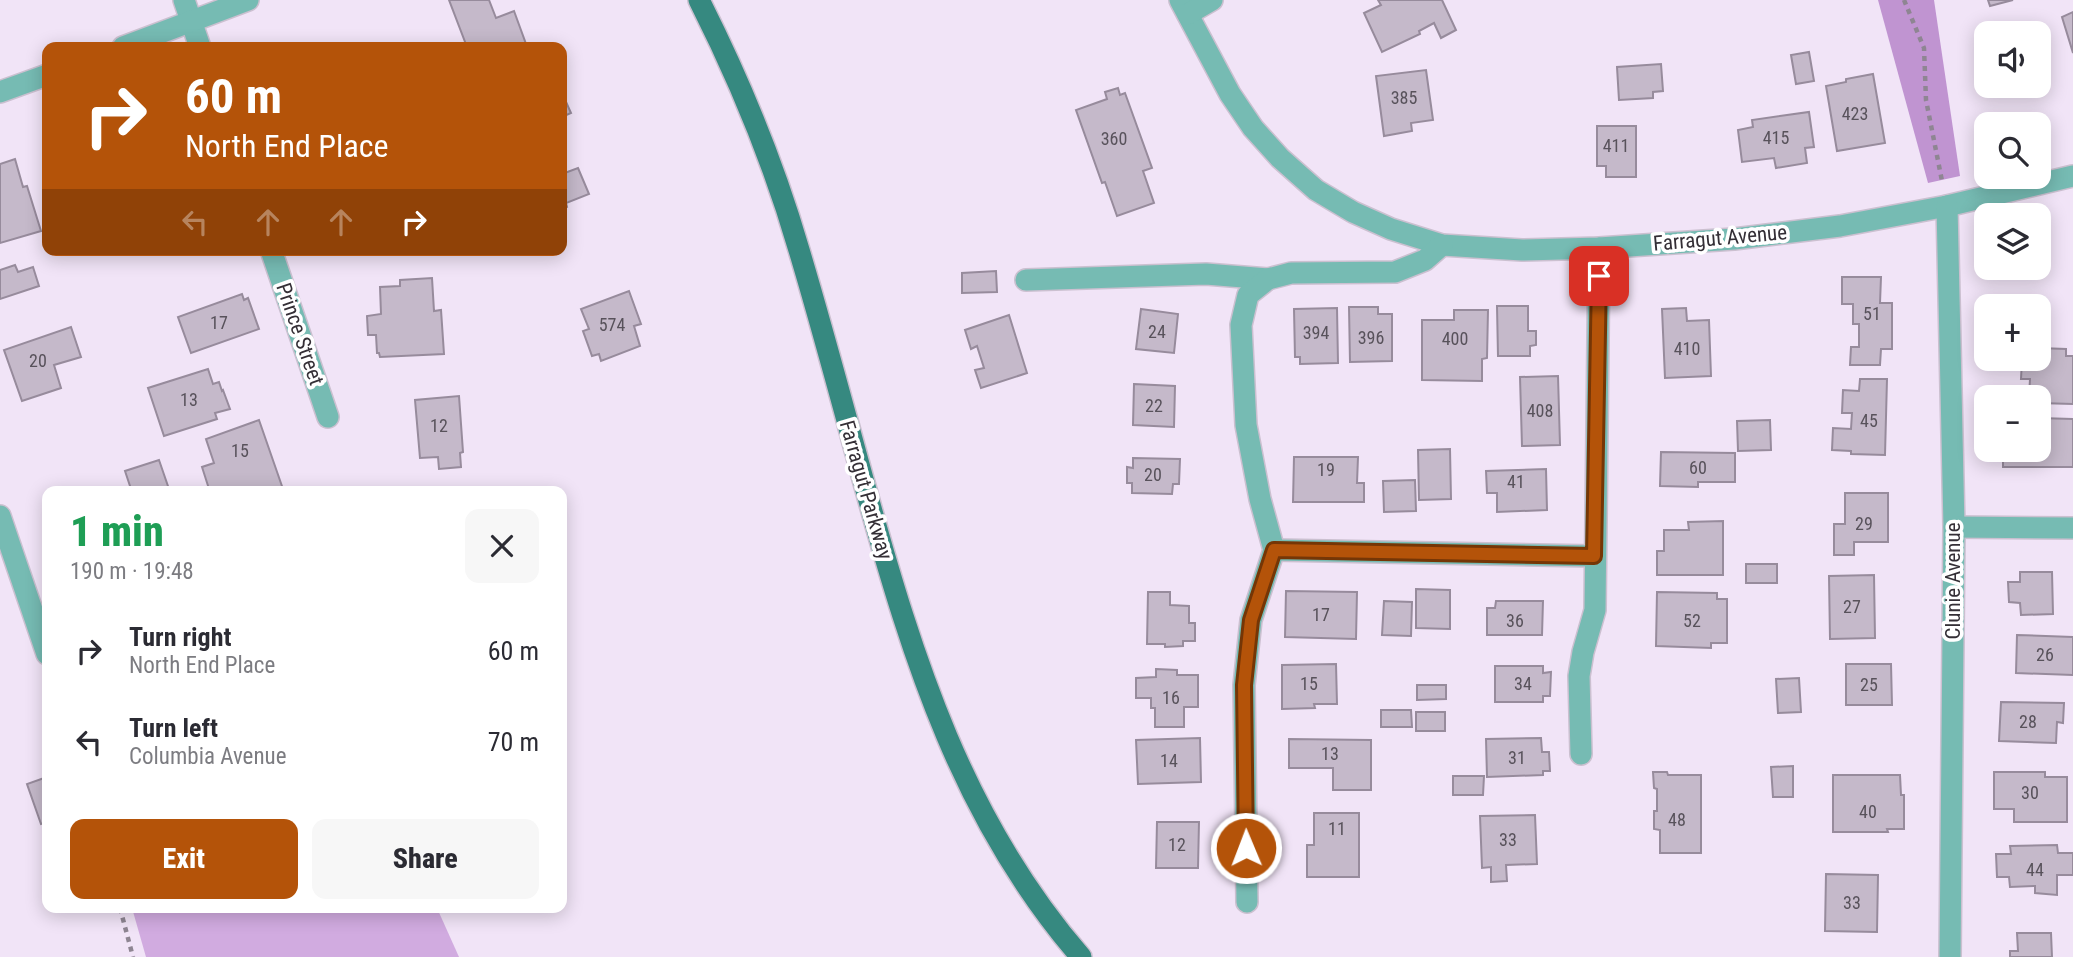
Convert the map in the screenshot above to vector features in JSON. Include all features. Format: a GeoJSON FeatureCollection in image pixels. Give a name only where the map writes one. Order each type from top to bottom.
{"type":"FeatureCollection","features":[{"type":"Feature","properties":{"kind":"main road","name":"Farragut Parkway"},"geometry":{"type":"LineString","coordinates":[[699,0],[744,95],[783,197],[895,592],[926,687],[947,740],[998,843],[1030,892],[1080,957]]}},
{"type":"Feature","properties":{"kind":"street"},"geometry":{"type":"LineString","coordinates":[[184,0],[198,42]]}},
{"type":"Feature","properties":{"kind":"street"},"geometry":{"type":"LineString","coordinates":[[137,42],[248,0]]}},
{"type":"Feature","properties":{"kind":"street"},"geometry":{"type":"LineString","coordinates":[[1184,7],[1212,0]]}},
{"type":"Feature","properties":{"kind":"street","name":"Farragut Avenue"},"geometry":{"type":"LineString","coordinates":[[1184,7],[1230,94],[1253,128],[1279,159],[1316,190],[1353,212],[1391,229],[1442,245],[1522,250],[1734,239],[1840,226],[1947,206],[2073,176]]}},
{"type":"Feature","properties":{"kind":"street"},"geometry":{"type":"LineString","coordinates":[[0,92],[42,77]]}},
{"type":"Feature","properties":{"kind":"street","name":"Clunie Avenue"},"geometry":{"type":"LineString","coordinates":[[1947,206],[1954,527],[1950,957]]}},
{"type":"Feature","properties":{"kind":"street"},"geometry":{"type":"LineString","coordinates":[[1026,280],[1206,274],[1268,279],[1291,274],[1395,272],[1425,260],[1442,245]]}},
{"type":"Feature","properties":{"kind":"street"},"geometry":{"type":"LineString","coordinates":[[1581,754],[1579,676],[1595,610],[1599,248]]}},
{"type":"Feature","properties":{"kind":"street","name":"Prince Street"},"geometry":{"type":"LineString","coordinates":[[273,256],[328,417]]}},
{"type":"Feature","properties":{"kind":"street"},"geometry":{"type":"LineString","coordinates":[[1247,902],[1244,685],[1251,620],[1274,550],[1260,499],[1246,425],[1241,326],[1248,295],[1268,279]]}},
{"type":"Feature","properties":{"kind":"street"},"geometry":{"type":"LineString","coordinates":[[0,516],[42,639]]}},
{"type":"Feature","properties":{"kind":"street"},"geometry":{"type":"LineString","coordinates":[[1954,527],[2073,528]]}},
{"type":"Feature","properties":{"kind":"street"},"geometry":{"type":"LineString","coordinates":[[1274,550],[1594,556]]}},
{"type":"Feature","properties":{"kind":"path"},"geometry":{"type":"LineString","coordinates":[[1904,0],[1924,48],[1926,100],[1947,206]]}},
{"type":"Feature","properties":{"kind":"path"},"geometry":{"type":"LineString","coordinates":[[121,913],[133,957]]}},
{"type":"Feature","properties":{"kind":"shaded area"},"geometry":{"type":"Polygon","coordinates":[[[1878,0],[1934,0],[1960,176],[1928,183],[1878,0]]]}},
{"type":"Feature","properties":{"kind":"shaded area"},"geometry":{"type":"Polygon","coordinates":[[[133,913],[439,913],[459,957],[146,957],[133,913]]]}},
{"type":"Feature","properties":{"kind":"building"},"geometry":{"type":"Polygon","coordinates":[[[449,0],[489,0],[496,18],[514,11],[525,42],[465,42],[449,0]]]}},
{"type":"Feature","properties":{"kind":"building"},"geometry":{"type":"Polygon","coordinates":[[[1378,0],[1442,0],[1456,30],[1441,38],[1434,23],[1419,31],[1420,34],[1382,52],[1364,13],[1381,5],[1378,0]]]}},
{"type":"Feature","properties":{"kind":"building"},"geometry":{"type":"Polygon","coordinates":[[[1988,0],[2013,0],[1990,6],[1988,0]]]}},
{"type":"Feature","properties":{"kind":"building"},"geometry":{"type":"Polygon","coordinates":[[[2073,12],[2073,53],[2062,17],[2073,12]]]}},
{"type":"Feature","properties":{"kind":"building"},"geometry":{"type":"Polygon","coordinates":[[[1809,52],[1814,81],[1796,84],[1791,55],[1809,52]]]}},
{"type":"Feature","properties":{"kind":"building"},"geometry":{"type":"Polygon","coordinates":[[[1661,64],[1663,91],[1653,92],[1653,98],[1619,100],[1617,67],[1661,64]]]}},
{"type":"Feature","properties":{"kind":"building"},"geometry":{"type":"Polygon","coordinates":[[[1426,70],[1433,120],[1411,123],[1412,131],[1384,136],[1376,76],[1426,70]]]}},
{"type":"Feature","properties":{"kind":"building"},"geometry":{"type":"Polygon","coordinates":[[[1873,74],[1885,143],[1837,151],[1826,86],[1873,74]]]}},
{"type":"Feature","properties":{"kind":"building"},"geometry":{"type":"Polygon","coordinates":[[[1118,88],[1120,95],[1125,93],[1152,168],[1143,171],[1154,203],[1117,216],[1076,110],[1107,99],[1105,92],[1118,88]]]}},
{"type":"Feature","properties":{"kind":"building"},"geometry":{"type":"Polygon","coordinates":[[[1809,112],[1814,147],[1805,148],[1807,163],[1776,168],[1774,158],[1742,162],[1738,130],[1753,127],[1752,120],[1809,112]]]}},
{"type":"Feature","properties":{"kind":"building"},"geometry":{"type":"Polygon","coordinates":[[[1597,126],[1636,126],[1636,177],[1606,177],[1606,166],[1597,166],[1597,126]]]}},
{"type":"Feature","properties":{"kind":"building"},"geometry":{"type":"Polygon","coordinates":[[[15,159],[23,187],[27,186],[41,231],[0,243],[0,164],[15,159]]]}},
{"type":"Feature","properties":{"kind":"building"},"geometry":{"type":"Polygon","coordinates":[[[578,168],[589,194],[567,203],[567,172],[578,168]]]}},
{"type":"Feature","properties":{"kind":"building"},"geometry":{"type":"Polygon","coordinates":[[[15,265],[18,272],[33,267],[39,286],[0,299],[0,270],[15,265]]]}},
{"type":"Feature","properties":{"kind":"building"},"geometry":{"type":"Polygon","coordinates":[[[996,271],[997,292],[962,293],[962,273],[996,271]]]}},
{"type":"Feature","properties":{"kind":"building"},"geometry":{"type":"Polygon","coordinates":[[[1842,277],[1881,277],[1880,303],[1892,303],[1892,349],[1881,349],[1880,365],[1850,365],[1851,347],[1859,347],[1859,324],[1853,324],[1853,304],[1842,304],[1842,277]]]}},
{"type":"Feature","properties":{"kind":"building"},"geometry":{"type":"Polygon","coordinates":[[[432,278],[434,311],[441,310],[444,354],[380,357],[377,353],[376,335],[368,335],[367,316],[381,314],[380,287],[400,286],[400,280],[432,278]]]}},
{"type":"Feature","properties":{"kind":"building"},"geometry":{"type":"Polygon","coordinates":[[[629,291],[641,324],[634,326],[640,346],[601,361],[599,354],[592,356],[583,331],[589,329],[581,309],[629,291]]]}},
{"type":"Feature","properties":{"kind":"building"},"geometry":{"type":"Polygon","coordinates":[[[242,294],[244,300],[248,298],[259,329],[191,353],[178,317],[242,294]]]}},
{"type":"Feature","properties":{"kind":"building"},"geometry":{"type":"Polygon","coordinates":[[[1497,306],[1528,306],[1528,331],[1536,331],[1536,345],[1530,346],[1530,356],[1498,356],[1497,306]]]}},
{"type":"Feature","properties":{"kind":"building"},"geometry":{"type":"Polygon","coordinates":[[[1349,307],[1378,307],[1378,314],[1392,314],[1392,361],[1350,362],[1349,307]]]}},
{"type":"Feature","properties":{"kind":"building"},"geometry":{"type":"Polygon","coordinates":[[[1337,308],[1338,363],[1300,364],[1300,357],[1295,357],[1294,309],[1337,308]]]}},
{"type":"Feature","properties":{"kind":"building"},"geometry":{"type":"Polygon","coordinates":[[[1686,308],[1687,321],[1709,320],[1711,376],[1665,378],[1662,309],[1686,308]]]}},
{"type":"Feature","properties":{"kind":"building"},"geometry":{"type":"Polygon","coordinates":[[[1141,309],[1178,314],[1174,353],[1136,349],[1141,309]]]}},
{"type":"Feature","properties":{"kind":"building"},"geometry":{"type":"Polygon","coordinates":[[[1454,310],[1488,310],[1487,358],[1482,359],[1482,381],[1422,380],[1422,320],[1454,320],[1454,310]]]}},
{"type":"Feature","properties":{"kind":"building"},"geometry":{"type":"Polygon","coordinates":[[[1009,315],[1027,373],[981,388],[975,370],[984,368],[977,346],[971,349],[965,330],[1009,315]]]}},
{"type":"Feature","properties":{"kind":"building"},"geometry":{"type":"Polygon","coordinates":[[[71,327],[81,357],[54,365],[61,388],[22,401],[4,350],[71,327]]]}},
{"type":"Feature","properties":{"kind":"building"},"geometry":{"type":"Polygon","coordinates":[[[2051,348],[2066,349],[2066,356],[2073,356],[2073,404],[2051,403],[2051,385],[2030,385],[2030,379],[2021,379],[2021,371],[2051,371],[2051,348]]]}},
{"type":"Feature","properties":{"kind":"building"},"geometry":{"type":"Polygon","coordinates":[[[208,369],[213,384],[219,382],[230,409],[215,413],[217,419],[164,436],[148,388],[208,369]]]}},
{"type":"Feature","properties":{"kind":"building"},"geometry":{"type":"Polygon","coordinates":[[[1558,376],[1560,445],[1522,446],[1520,377],[1558,376]]]}},
{"type":"Feature","properties":{"kind":"building"},"geometry":{"type":"Polygon","coordinates":[[[1860,379],[1887,379],[1885,455],[1851,454],[1851,451],[1832,450],[1833,428],[1851,429],[1852,413],[1842,413],[1843,390],[1859,391],[1860,379]]]}},
{"type":"Feature","properties":{"kind":"building"},"geometry":{"type":"Polygon","coordinates":[[[1134,384],[1175,386],[1174,427],[1133,425],[1134,384]]]}},
{"type":"Feature","properties":{"kind":"building"},"geometry":{"type":"Polygon","coordinates":[[[459,396],[463,452],[460,453],[461,467],[439,469],[438,457],[420,458],[415,400],[459,396]]]}},
{"type":"Feature","properties":{"kind":"building"},"geometry":{"type":"Polygon","coordinates":[[[2051,418],[2073,419],[2073,467],[2003,467],[2003,462],[2051,462],[2051,418]]]}},
{"type":"Feature","properties":{"kind":"building"},"geometry":{"type":"Polygon","coordinates":[[[259,420],[282,486],[208,486],[202,467],[214,463],[206,439],[259,420]]]}},
{"type":"Feature","properties":{"kind":"building"},"geometry":{"type":"Polygon","coordinates":[[[1770,420],[1771,450],[1738,451],[1737,421],[1770,420]]]}},
{"type":"Feature","properties":{"kind":"building"},"geometry":{"type":"Polygon","coordinates":[[[1450,449],[1451,499],[1419,500],[1418,450],[1450,449]]]}},
{"type":"Feature","properties":{"kind":"building"},"geometry":{"type":"Polygon","coordinates":[[[1661,452],[1735,453],[1735,482],[1698,482],[1698,487],[1660,486],[1661,452]]]}},
{"type":"Feature","properties":{"kind":"building"},"geometry":{"type":"Polygon","coordinates":[[[1294,457],[1358,457],[1357,483],[1364,483],[1364,502],[1293,502],[1294,457]]]}},
{"type":"Feature","properties":{"kind":"building"},"geometry":{"type":"Polygon","coordinates":[[[1133,458],[1180,459],[1179,484],[1173,484],[1172,494],[1132,493],[1132,483],[1127,483],[1127,467],[1133,468],[1133,458]]]}},
{"type":"Feature","properties":{"kind":"building"},"geometry":{"type":"Polygon","coordinates":[[[159,460],[168,486],[130,486],[125,471],[159,460]]]}},
{"type":"Feature","properties":{"kind":"building"},"geometry":{"type":"Polygon","coordinates":[[[1546,469],[1547,510],[1497,512],[1497,493],[1487,493],[1486,471],[1546,469]]]}},
{"type":"Feature","properties":{"kind":"building"},"geometry":{"type":"Polygon","coordinates":[[[1415,480],[1416,511],[1384,512],[1383,481],[1415,480]]]}},
{"type":"Feature","properties":{"kind":"building"},"geometry":{"type":"Polygon","coordinates":[[[1845,493],[1888,493],[1888,542],[1854,542],[1854,555],[1834,555],[1834,524],[1845,524],[1845,493]]]}},
{"type":"Feature","properties":{"kind":"building"},"geometry":{"type":"Polygon","coordinates":[[[1723,521],[1723,575],[1657,575],[1657,551],[1664,551],[1664,530],[1689,530],[1688,522],[1723,521]]]}},
{"type":"Feature","properties":{"kind":"building"},"geometry":{"type":"Polygon","coordinates":[[[1746,564],[1777,564],[1777,583],[1746,583],[1746,564]]]}},
{"type":"Feature","properties":{"kind":"building"},"geometry":{"type":"Polygon","coordinates":[[[2020,572],[2052,572],[2053,614],[2021,615],[2020,603],[2009,602],[2008,582],[2020,582],[2020,572]]]}},
{"type":"Feature","properties":{"kind":"building"},"geometry":{"type":"Polygon","coordinates":[[[1874,575],[1875,638],[1830,639],[1829,576],[1874,575]]]}},
{"type":"Feature","properties":{"kind":"building"},"geometry":{"type":"Polygon","coordinates":[[[1416,589],[1450,590],[1450,629],[1416,628],[1416,589]]]}},
{"type":"Feature","properties":{"kind":"building"},"geometry":{"type":"Polygon","coordinates":[[[1286,591],[1357,592],[1356,639],[1285,637],[1286,591]]]}},
{"type":"Feature","properties":{"kind":"building"},"geometry":{"type":"Polygon","coordinates":[[[1148,592],[1170,592],[1170,605],[1189,606],[1189,623],[1195,623],[1195,641],[1183,641],[1183,646],[1147,644],[1148,592]]]}},
{"type":"Feature","properties":{"kind":"building"},"geometry":{"type":"Polygon","coordinates":[[[1657,592],[1717,593],[1717,599],[1727,599],[1727,643],[1711,643],[1711,648],[1656,646],[1657,592]]]}},
{"type":"Feature","properties":{"kind":"building"},"geometry":{"type":"Polygon","coordinates":[[[1384,601],[1412,602],[1411,636],[1382,635],[1384,601]]]}},
{"type":"Feature","properties":{"kind":"building"},"geometry":{"type":"Polygon","coordinates":[[[1496,601],[1543,601],[1542,635],[1487,635],[1487,608],[1495,608],[1496,601]]]}},
{"type":"Feature","properties":{"kind":"building"},"geometry":{"type":"Polygon","coordinates":[[[2017,635],[2073,637],[2073,675],[2016,673],[2017,635]]]}},
{"type":"Feature","properties":{"kind":"building"},"geometry":{"type":"Polygon","coordinates":[[[1336,664],[1337,704],[1282,709],[1282,665],[1336,664]]]}},
{"type":"Feature","properties":{"kind":"building"},"geometry":{"type":"Polygon","coordinates":[[[1846,664],[1891,664],[1892,705],[1846,705],[1846,664]]]}},
{"type":"Feature","properties":{"kind":"building"},"geometry":{"type":"Polygon","coordinates":[[[1495,666],[1543,666],[1543,673],[1551,672],[1550,696],[1543,696],[1543,702],[1495,702],[1495,666]]]}},
{"type":"Feature","properties":{"kind":"building"},"geometry":{"type":"Polygon","coordinates":[[[1156,669],[1177,670],[1177,675],[1198,675],[1198,707],[1184,707],[1184,727],[1155,727],[1155,708],[1151,708],[1151,698],[1136,698],[1136,678],[1156,677],[1156,669]]]}},
{"type":"Feature","properties":{"kind":"building"},"geometry":{"type":"Polygon","coordinates":[[[1799,678],[1801,712],[1778,713],[1776,679],[1799,678]]]}},
{"type":"Feature","properties":{"kind":"building"},"geometry":{"type":"Polygon","coordinates":[[[1417,685],[1446,685],[1446,699],[1417,700],[1417,685]]]}},
{"type":"Feature","properties":{"kind":"building"},"geometry":{"type":"Polygon","coordinates":[[[2001,702],[2064,703],[2063,723],[2057,722],[2056,743],[1999,741],[2001,702]]]}},
{"type":"Feature","properties":{"kind":"building"},"geometry":{"type":"Polygon","coordinates":[[[1381,710],[1411,710],[1412,727],[1381,727],[1381,710]]]}},
{"type":"Feature","properties":{"kind":"building"},"geometry":{"type":"Polygon","coordinates":[[[1416,712],[1445,712],[1445,731],[1416,731],[1416,712]]]}},
{"type":"Feature","properties":{"kind":"building"},"geometry":{"type":"Polygon","coordinates":[[[1200,738],[1201,782],[1138,784],[1136,740],[1200,738]]]}},
{"type":"Feature","properties":{"kind":"building"},"geometry":{"type":"Polygon","coordinates":[[[1541,738],[1542,752],[1549,752],[1550,771],[1543,771],[1543,775],[1487,777],[1486,739],[1541,738]]]}},
{"type":"Feature","properties":{"kind":"building"},"geometry":{"type":"Polygon","coordinates":[[[1289,739],[1371,740],[1371,790],[1333,790],[1333,768],[1289,768],[1289,739]]]}},
{"type":"Feature","properties":{"kind":"building"},"geometry":{"type":"Polygon","coordinates":[[[1793,766],[1793,797],[1773,797],[1771,767],[1793,766]]]}},
{"type":"Feature","properties":{"kind":"building"},"geometry":{"type":"Polygon","coordinates":[[[1653,772],[1701,775],[1701,853],[1660,853],[1660,830],[1654,829],[1657,789],[1654,788],[1653,772]]]}},
{"type":"Feature","properties":{"kind":"building"},"geometry":{"type":"Polygon","coordinates":[[[1994,772],[2045,772],[2045,777],[2067,777],[2067,822],[2014,822],[2014,809],[1994,809],[1994,772]]]}},
{"type":"Feature","properties":{"kind":"building"},"geometry":{"type":"Polygon","coordinates":[[[1833,775],[1900,775],[1901,795],[1904,795],[1904,829],[1887,829],[1888,832],[1833,832],[1833,775]]]}},
{"type":"Feature","properties":{"kind":"building"},"geometry":{"type":"Polygon","coordinates":[[[1453,776],[1484,776],[1483,795],[1453,795],[1453,776]]]}},
{"type":"Feature","properties":{"kind":"building"},"geometry":{"type":"Polygon","coordinates":[[[42,779],[42,824],[41,824],[27,784],[42,779]]]}},
{"type":"Feature","properties":{"kind":"building"},"geometry":{"type":"Polygon","coordinates":[[[1314,813],[1359,813],[1359,877],[1307,877],[1307,845],[1314,845],[1314,813]]]}},
{"type":"Feature","properties":{"kind":"building"},"geometry":{"type":"Polygon","coordinates":[[[1535,815],[1537,864],[1506,865],[1507,881],[1491,882],[1491,867],[1482,868],[1480,816],[1535,815]]]}},
{"type":"Feature","properties":{"kind":"building"},"geometry":{"type":"Polygon","coordinates":[[[1157,822],[1199,822],[1198,868],[1156,868],[1157,822]]]}},
{"type":"Feature","properties":{"kind":"building"},"geometry":{"type":"Polygon","coordinates":[[[2057,845],[2058,853],[2073,853],[2073,875],[2057,875],[2057,895],[2035,893],[2035,886],[2010,887],[2009,877],[1997,877],[1996,854],[2011,854],[2010,846],[2057,845]]]}},
{"type":"Feature","properties":{"kind":"building"},"geometry":{"type":"Polygon","coordinates":[[[1826,874],[1878,875],[1877,932],[1825,931],[1826,874]]]}},
{"type":"Feature","properties":{"kind":"building"},"geometry":{"type":"Polygon","coordinates":[[[2017,933],[2051,933],[2052,957],[2010,957],[2010,951],[2018,951],[2017,933]]]}},
{"type":"Feature","properties":{"kind":"route"},"geometry":{"type":"LineString","coordinates":[[1246,848],[1244,685],[1251,620],[1274,550],[1594,556],[1599,276]]}}]}
